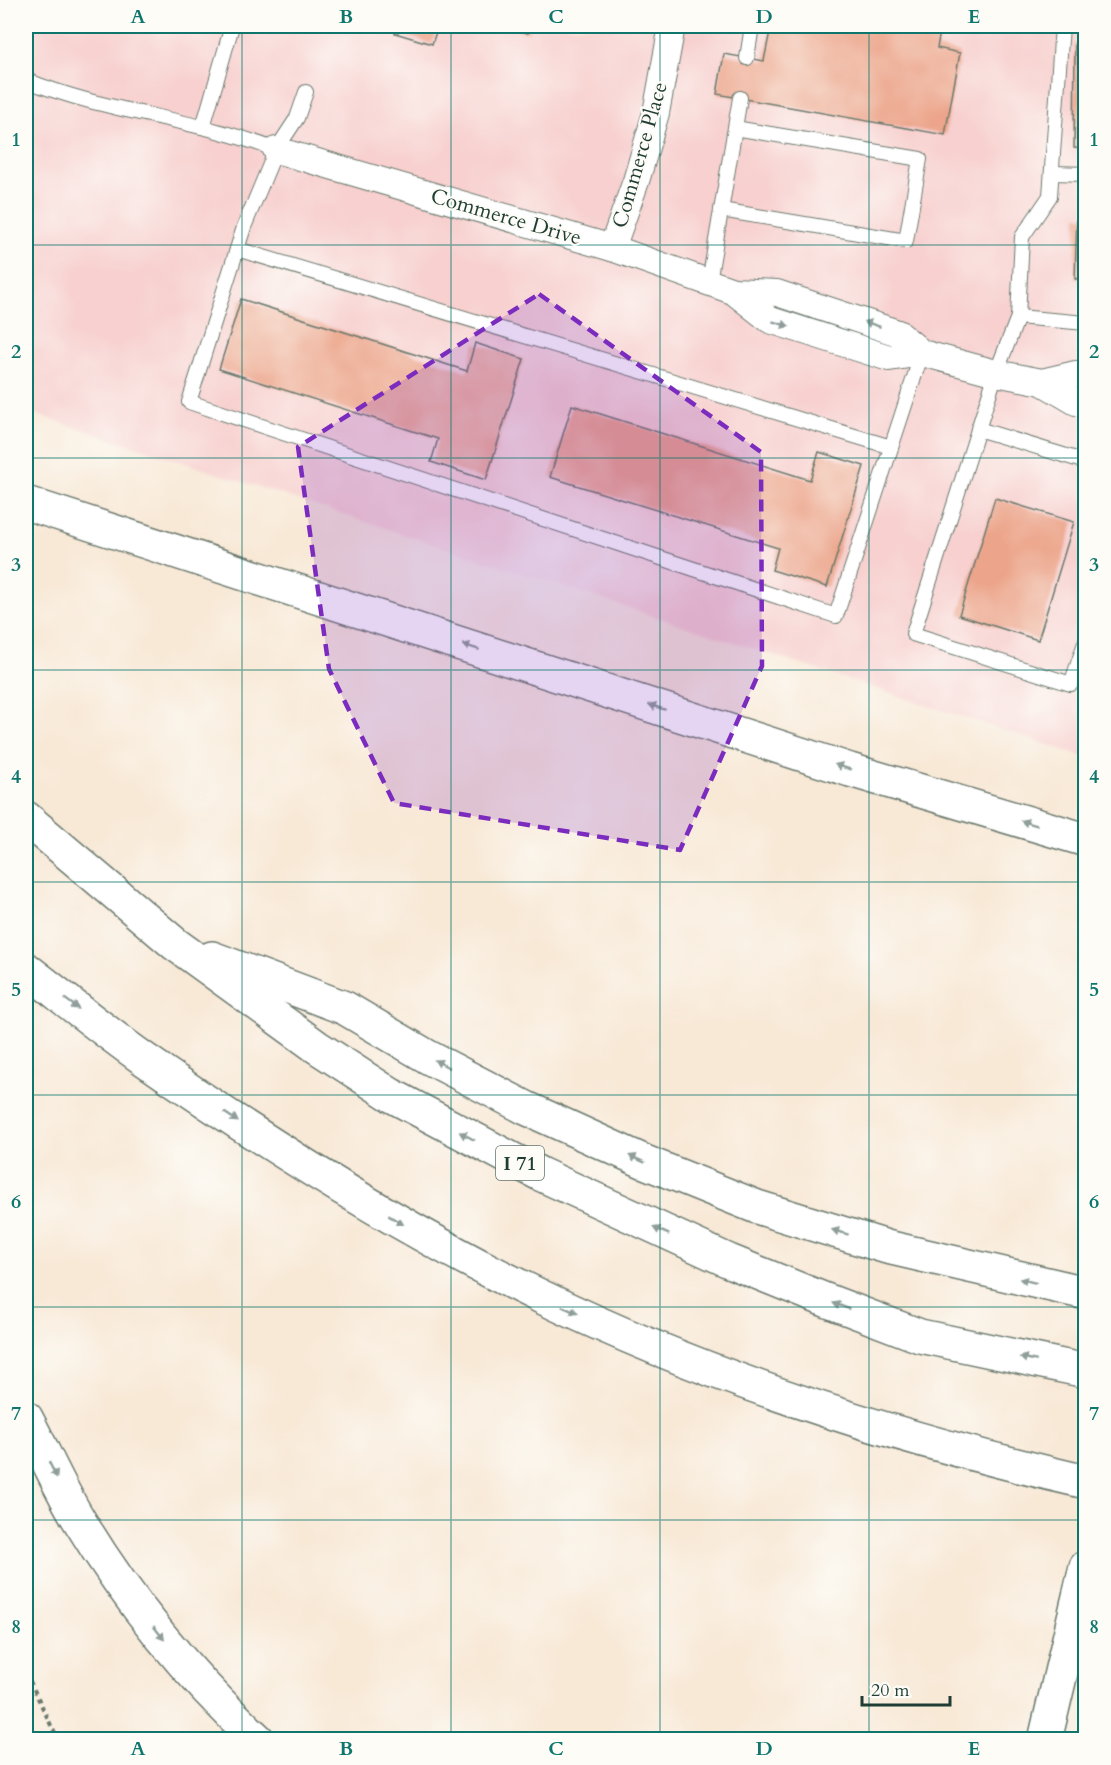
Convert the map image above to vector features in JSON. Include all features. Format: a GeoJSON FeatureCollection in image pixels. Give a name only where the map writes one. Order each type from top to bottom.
{"type":"FeatureCollection","features":[{"type":"Feature","properties":{"kind":"main road"},"geometry":{"type":"LineString","coordinates":[[26,503],[850,770],[1086,840]]}},
{"type":"Feature","properties":{"kind":"main road","name":"I 71"},"geometry":{"type":"LineString","coordinates":[[26,818],[175,944],[254,1003],[391,1095],[540,1174],[637,1220],[813,1295],[920,1336],[1086,1371]]}},
{"type":"Feature","properties":{"kind":"main road"},"geometry":{"type":"LineString","coordinates":[[175,944],[345,1008],[428,1057],[526,1108],[645,1162],[757,1207],[887,1247],[1086,1293]]}},
{"type":"Feature","properties":{"kind":"main road"},"geometry":{"type":"LineString","coordinates":[[26,969],[142,1058],[265,1141],[407,1227],[544,1298],[674,1356],[812,1407],[896,1434],[994,1461],[1086,1482]]}},
{"type":"Feature","properties":{"kind":"main road"},"geometry":{"type":"LineString","coordinates":[[26,1418],[78,1518],[123,1588],[181,1662],[258,1740]]}},
{"type":"Feature","properties":{"kind":"main road"},"geometry":{"type":"LineString","coordinates":[[1045,1740],[1086,1567]]}},
{"type":"Feature","properties":{"kind":"street","name":"Commerce Place"},"geometry":{"type":"LineString","coordinates":[[612,248],[636,181],[656,113],[672,26]]}},
{"type":"Feature","properties":{"kind":"street","name":"Commerce Drive"},"geometry":{"type":"LineString","coordinates":[[276,150],[612,248],[733,291],[777,292],[898,333],[922,353],[996,373],[1042,382],[1076,402],[1086,403]]}},
{"type":"Feature","properties":{"kind":"street","name":"Commerce Drive"},"geometry":{"type":"LineString","coordinates":[[1042,382],[1076,374],[1086,375]]}},
{"type":"Feature","properties":{"kind":"lane"},"geometry":{"type":"LineString","coordinates":[[203,127],[232,26]]}},
{"type":"Feature","properties":{"kind":"lane"},"geometry":{"type":"LineString","coordinates":[[747,58],[752,26]]}},
{"type":"Feature","properties":{"kind":"lane"},"geometry":{"type":"LineString","coordinates":[[1062,26],[1050,196],[1022,237],[1018,317],[996,373],[913,634],[1071,684],[1086,640]]}},
{"type":"Feature","properties":{"kind":"lane"},"geometry":{"type":"LineString","coordinates":[[26,80],[62,94],[242,136],[276,150]]}},
{"type":"Feature","properties":{"kind":"lane"},"geometry":{"type":"LineString","coordinates":[[306,92],[297,118],[276,150],[237,249],[189,402],[836,616],[922,353]]}},
{"type":"Feature","properties":{"kind":"lane"},"geometry":{"type":"LineString","coordinates":[[709,282],[740,98]]}},
{"type":"Feature","properties":{"kind":"lane"},"geometry":{"type":"LineString","coordinates":[[721,210],[906,241],[920,159],[735,128]]}},
{"type":"Feature","properties":{"kind":"lane"},"geometry":{"type":"LineString","coordinates":[[1053,173],[1086,174]]}},
{"type":"Feature","properties":{"kind":"lane"},"geometry":{"type":"LineString","coordinates":[[237,249],[891,447]]}},
{"type":"Feature","properties":{"kind":"lane"},"geometry":{"type":"LineString","coordinates":[[1018,317],[1086,323]]}},
{"type":"Feature","properties":{"kind":"lane"},"geometry":{"type":"LineString","coordinates":[[978,429],[1086,462]]}},
{"type":"Feature","properties":{"kind":"path"},"geometry":{"type":"LineString","coordinates":[[26,1673],[58,1740]]}},
{"type":"Feature","properties":{"kind":"highlighted area"},"geometry":{"type":"Polygon","coordinates":[[[539,294],[761,452],[762,666],[680,850],[394,803],[329,669],[298,447],[539,294]]]}},
{"type":"Feature","properties":{"kind":"shaded area"},"geometry":{"type":"Polygon","coordinates":[[[26,26],[1085,26],[1085,757],[26,411],[26,26]]]}},
{"type":"Feature","properties":{"kind":"building"},"geometry":{"type":"Polygon","coordinates":[[[397,26],[438,26],[432,44],[395,33],[397,26]]]}},
{"type":"Feature","properties":{"kind":"building"},"geometry":{"type":"Polygon","coordinates":[[[505,26],[531,26],[528,33],[505,26]]]}},
{"type":"Feature","properties":{"kind":"building"},"geometry":{"type":"Polygon","coordinates":[[[771,26],[941,26],[937,48],[960,53],[945,135],[717,94],[724,54],[764,61],[771,26]]]}},
{"type":"Feature","properties":{"kind":"building"},"geometry":{"type":"Polygon","coordinates":[[[1075,44],[1086,44],[1086,149],[1074,148],[1075,44]]]}},
{"type":"Feature","properties":{"kind":"building"},"geometry":{"type":"Polygon","coordinates":[[[1077,216],[1086,216],[1086,279],[1075,279],[1077,216]]]}},
{"type":"Feature","properties":{"kind":"building"},"geometry":{"type":"Polygon","coordinates":[[[241,299],[467,371],[475,343],[524,359],[486,480],[431,462],[438,439],[219,369],[241,299]]]}},
{"type":"Feature","properties":{"kind":"building"},"geometry":{"type":"Polygon","coordinates":[[[572,405],[810,480],[819,452],[864,466],[827,587],[772,570],[778,548],[550,477],[572,405]]]}},
{"type":"Feature","properties":{"kind":"building"},"geometry":{"type":"Polygon","coordinates":[[[995,498],[1074,522],[1038,640],[959,615],[995,498]]]}}]}
